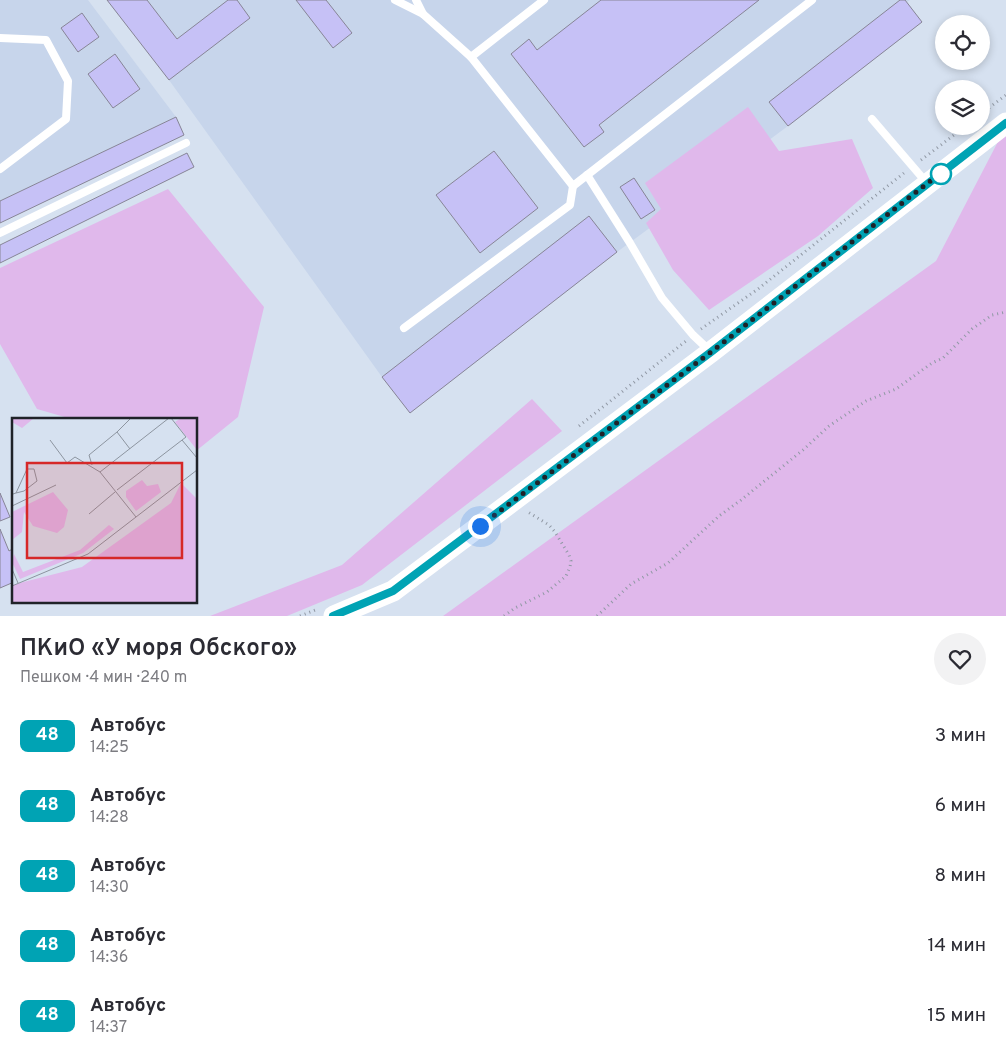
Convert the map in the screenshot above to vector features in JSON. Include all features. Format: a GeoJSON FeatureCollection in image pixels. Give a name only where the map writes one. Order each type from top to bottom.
{"type":"FeatureCollection","features":[{"type":"Feature","properties":{"kind":"main road"},"geometry":{"type":"LineString","coordinates":[[330,611],[393,591],[711,352],[1006,123]]}},
{"type":"Feature","properties":{"kind":"lane"},"geometry":{"type":"LineString","coordinates":[[395,0],[423,14],[471,57],[573,186]]}},
{"type":"Feature","properties":{"kind":"lane"},"geometry":{"type":"LineString","coordinates":[[416,0],[423,14]]}},
{"type":"Feature","properties":{"kind":"lane"},"geometry":{"type":"LineString","coordinates":[[471,57],[544,0]]}},
{"type":"Feature","properties":{"kind":"lane"},"geometry":{"type":"LineString","coordinates":[[404,328],[570,204],[573,186],[586,174],[812,0]]}},
{"type":"Feature","properties":{"kind":"lane"},"geometry":{"type":"LineString","coordinates":[[0,38],[46,40],[68,81],[66,118],[0,169]]}},
{"type":"Feature","properties":{"kind":"lane"},"geometry":{"type":"LineString","coordinates":[[872,118],[927,184]]}},
{"type":"Feature","properties":{"kind":"lane"},"geometry":{"type":"LineString","coordinates":[[0,233],[186,144]]}},
{"type":"Feature","properties":{"kind":"lane"},"geometry":{"type":"LineString","coordinates":[[586,174],[662,298],[693,335],[711,352]]}},
{"type":"Feature","properties":{"kind":"path"},"geometry":{"type":"LineString","coordinates":[[990,108],[1006,96]]}},
{"type":"Feature","properties":{"kind":"path"},"geometry":{"type":"LineString","coordinates":[[578,427],[693,335],[758,289],[954,135]]}},
{"type":"Feature","properties":{"kind":"path"},"geometry":{"type":"LineString","coordinates":[[597,616],[631,584],[668,563],[719,516],[742,500],[829,426],[866,401],[896,389],[932,363],[943,358],[979,324],[992,315],[1006,312]]}},
{"type":"Feature","properties":{"kind":"path"},"geometry":{"type":"LineString","coordinates":[[504,616],[515,608],[547,592],[566,576],[571,561],[549,525],[528,511],[508,504]]}},
{"type":"Feature","properties":{"kind":"path"},"geometry":{"type":"LineString","coordinates":[[300,616],[330,611]]}},
{"type":"Feature","properties":{"kind":"shaded area"},"geometry":{"type":"Polygon","coordinates":[[[0,0],[88,0],[176,117],[0,201],[0,0]]]}},
{"type":"Feature","properties":{"kind":"shaded area"},"geometry":{"type":"Polygon","coordinates":[[[107,0],[910,0],[907,2],[922,22],[788,126],[617,252],[410,413],[382,377],[169,80],[107,0]]]}},
{"type":"Feature","properties":{"kind":"shaded area"},"geometry":{"type":"Polygon","coordinates":[[[748,107],[779,151],[852,139],[873,188],[818,236],[709,310],[673,270],[646,223],[661,209],[645,183],[748,107]]]}},
{"type":"Feature","properties":{"kind":"shaded area"},"geometry":{"type":"Polygon","coordinates":[[[1003,132],[1006,135],[1006,616],[443,616],[936,261],[1003,132]]]}},
{"type":"Feature","properties":{"kind":"shaded area"},"geometry":{"type":"Polygon","coordinates":[[[168,189],[264,307],[238,417],[198,449],[198,418],[68,418],[37,409],[0,344],[0,268],[168,189]]]}},
{"type":"Feature","properties":{"kind":"shaded area"},"geometry":{"type":"Polygon","coordinates":[[[532,399],[562,431],[362,585],[287,616],[210,616],[342,565],[532,399]]]}},
{"type":"Feature","properties":{"kind":"building"},"geometry":{"type":"Polygon","coordinates":[[[107,0],[147,0],[177,39],[228,0],[237,0],[250,18],[169,80],[107,0]]]}},
{"type":"Feature","properties":{"kind":"building"},"geometry":{"type":"Polygon","coordinates":[[[296,0],[326,0],[352,33],[333,48],[296,0]]]}},
{"type":"Feature","properties":{"kind":"building"},"geometry":{"type":"Polygon","coordinates":[[[601,0],[759,0],[599,125],[604,132],[584,147],[511,54],[529,39],[537,50],[601,0]]]}},
{"type":"Feature","properties":{"kind":"building"},"geometry":{"type":"Polygon","coordinates":[[[900,0],[905,0],[922,22],[788,126],[769,102],[900,0]]]}},
{"type":"Feature","properties":{"kind":"building"},"geometry":{"type":"Polygon","coordinates":[[[82,13],[99,37],[78,52],[61,28],[82,13]]]}},
{"type":"Feature","properties":{"kind":"building"},"geometry":{"type":"Polygon","coordinates":[[[115,54],[140,89],[113,108],[88,74],[115,54]]]}},
{"type":"Feature","properties":{"kind":"building"},"geometry":{"type":"Polygon","coordinates":[[[176,117],[184,135],[0,223],[0,201],[176,117]]]}},
{"type":"Feature","properties":{"kind":"building"},"geometry":{"type":"Polygon","coordinates":[[[494,151],[538,208],[480,253],[436,195],[494,151]]]}},
{"type":"Feature","properties":{"kind":"building"},"geometry":{"type":"Polygon","coordinates":[[[187,153],[194,167],[0,263],[0,245],[187,153]]]}},
{"type":"Feature","properties":{"kind":"building"},"geometry":{"type":"Polygon","coordinates":[[[634,178],[655,210],[641,219],[620,187],[634,178]]]}},
{"type":"Feature","properties":{"kind":"building"},"geometry":{"type":"Polygon","coordinates":[[[589,216],[617,252],[410,413],[382,377],[589,216]]]}},
{"type":"Feature","properties":{"kind":"building"},"geometry":{"type":"Polygon","coordinates":[[[0,493],[10,517],[0,521],[0,493]]]}},
{"type":"Feature","properties":{"kind":"building"},"geometry":{"type":"Polygon","coordinates":[[[0,529],[9,551],[12,549],[12,583],[0,588],[0,529]]]}},
{"type":"Feature","properties":{"kind":"bus line","name":"48"},"geometry":{"type":"LineString","coordinates":[[333,616],[393,591],[711,352],[1006,123]]}},
{"type":"Feature","properties":{"kind":"route"},"geometry":{"type":"LineString","coordinates":[[480,526],[711,352],[942,172],[941,174]]}}]}
